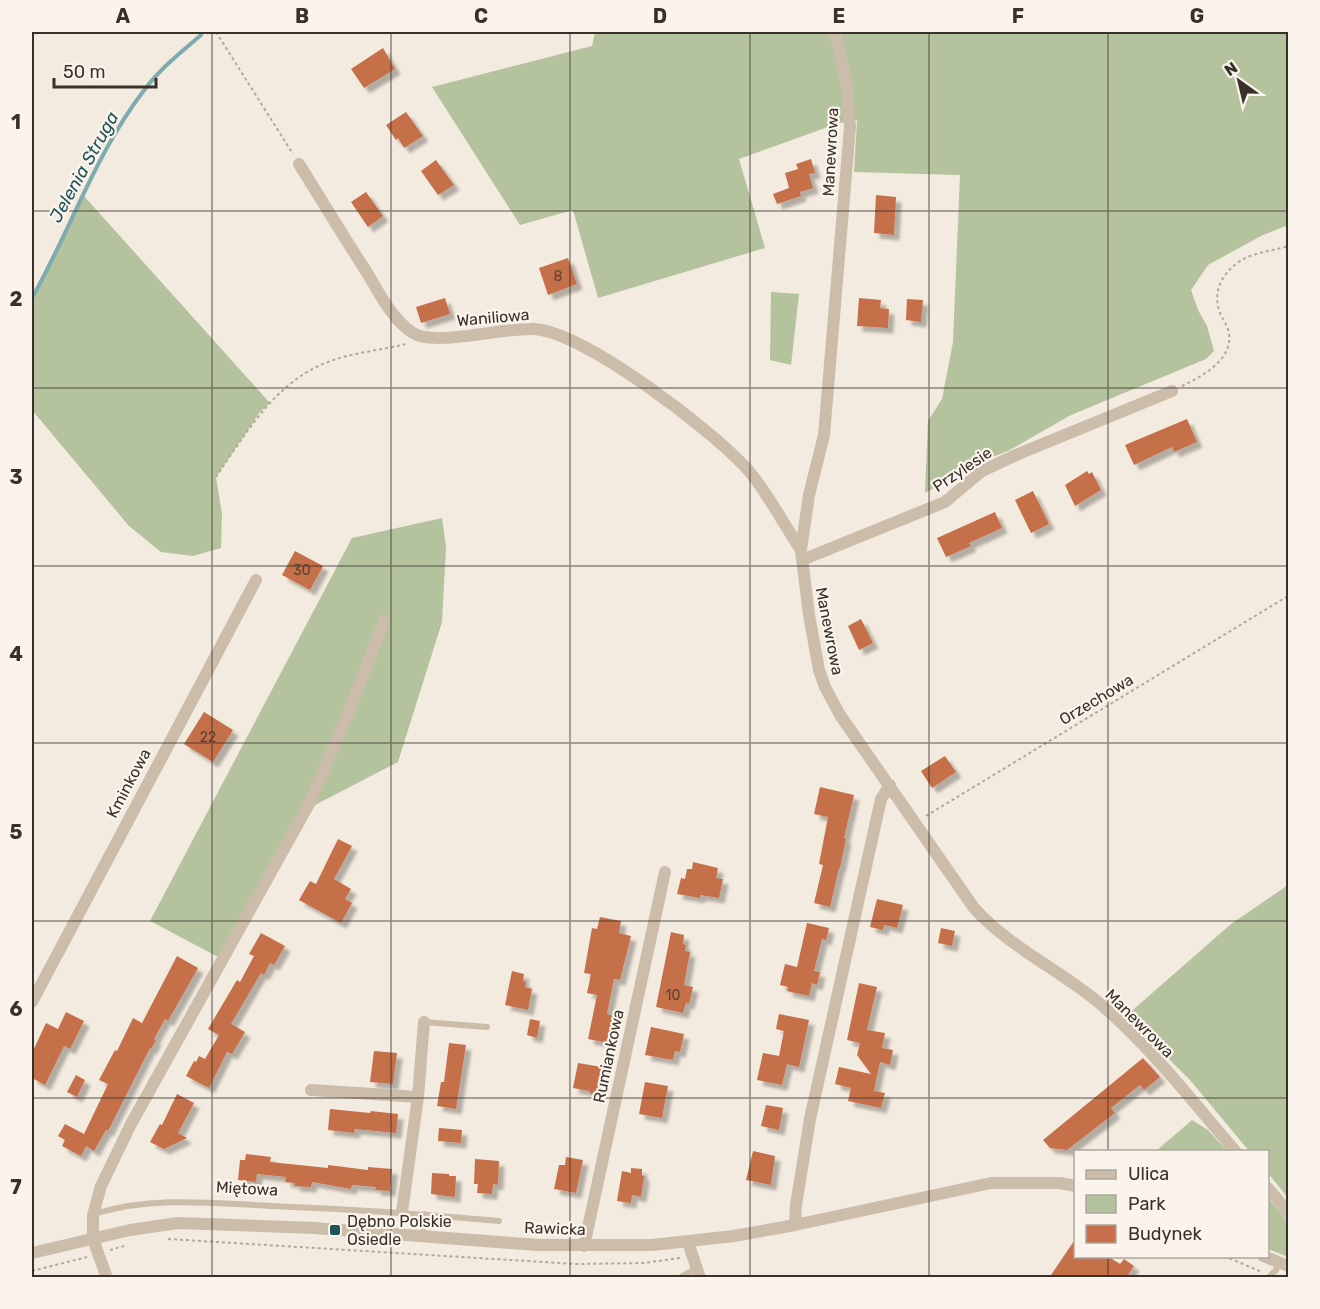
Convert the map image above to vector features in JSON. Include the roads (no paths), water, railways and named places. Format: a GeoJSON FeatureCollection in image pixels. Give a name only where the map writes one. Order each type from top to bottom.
{"type":"FeatureCollection","features":[{"type":"Feature","properties":{"kind":"street","name":"Manewrowa"},"geometry":{"type":"LineString","coordinates":[[835,32],[846,81],[850,127],[824,435],[809,495],[801,555],[809,615],[819,670],[825,687],[840,715],[967,899],[988,924],[1103,1006],[1151,1055],[1234,1150]]}},
{"type":"Feature","properties":{"kind":"street","name":"Waniliowa"},"geometry":{"type":"LineString","coordinates":[[299,164],[391,310],[410,331],[429,339],[501,330],[534,329],[562,336],[585,348],[622,370],[683,413],[734,455],[762,487],[801,555]]}},
{"type":"Feature","properties":{"kind":"street","name":"Przylesie"},"geometry":{"type":"LineString","coordinates":[[801,555],[945,502],[982,471],[1016,454],[1172,391]]}},
{"type":"Feature","properties":{"kind":"street","name":"Kminkowa"},"geometry":{"type":"LineString","coordinates":[[32,1002],[256,580]]}},
{"type":"Feature","properties":{"kind":"street"},"geometry":{"type":"LineString","coordinates":[[107,1278],[93,1239],[93,1215],[101,1186],[131,1124],[310,802],[384,621]]}},
{"type":"Feature","properties":{"kind":"street"},"geometry":{"type":"LineString","coordinates":[[795,1225],[798,1194],[817,1086],[881,799],[890,785]]}},
{"type":"Feature","properties":{"kind":"street","name":"Rumiankowa"},"geometry":{"type":"LineString","coordinates":[[584,1246],[664,873]]}},
{"type":"Feature","properties":{"kind":"street"},"geometry":{"type":"LineString","coordinates":[[402,1212],[418,1097],[424,1022]]}},
{"type":"Feature","properties":{"kind":"street"},"geometry":{"type":"LineString","coordinates":[[311,1090],[418,1097]]}},
{"type":"Feature","properties":{"kind":"street","name":"Rawicka"},"geometry":{"type":"LineString","coordinates":[[32,1253],[155,1225],[178,1223],[314,1228],[538,1245],[652,1245],[734,1236],[795,1225],[991,1183],[1050,1183],[1074,1186]]}},
{"type":"Feature","properties":{"kind":"street"},"geometry":{"type":"LineString","coordinates":[[1269,1189],[1288,1212]]}},
{"type":"Feature","properties":{"kind":"street"},"geometry":{"type":"LineString","coordinates":[[688,1242],[699,1273]]}},
{"type":"Feature","properties":{"kind":"street"},"geometry":{"type":"LineString","coordinates":[[1266,1258],[1284,1264]]}},
{"type":"Feature","properties":{"kind":"lane"},"geometry":{"type":"LineString","coordinates":[[424,1022],[487,1027]]}},
{"type":"Feature","properties":{"kind":"lane","name":"Miętowa"},"geometry":{"type":"LineString","coordinates":[[93,1215],[115,1208],[162,1201],[402,1212],[499,1221]]}},
{"type":"Feature","properties":{"kind":"lane"},"geometry":{"type":"LineString","coordinates":[[423,1237],[425,1214]]}},
{"type":"Feature","properties":{"kind":"lane"},"geometry":{"type":"LineString","coordinates":[[1269,1277],[1284,1264]]}},
{"type":"Feature","properties":{"kind":"lane"},"geometry":{"type":"LineString","coordinates":[[679,1278],[699,1273]]}},
{"type":"Feature","properties":{"kind":"waterway","name":"Jelenia Struga"},"geometry":{"type":"LineString","coordinates":[[32,298],[98,165],[128,113],[158,74],[201,35]]}},
{"type":"Feature","properties":{"kind":"place","name":"Dębno Polskie Osiedle"},"geometry":{"type":"Point","coordinates":[335,1230]}}]}
